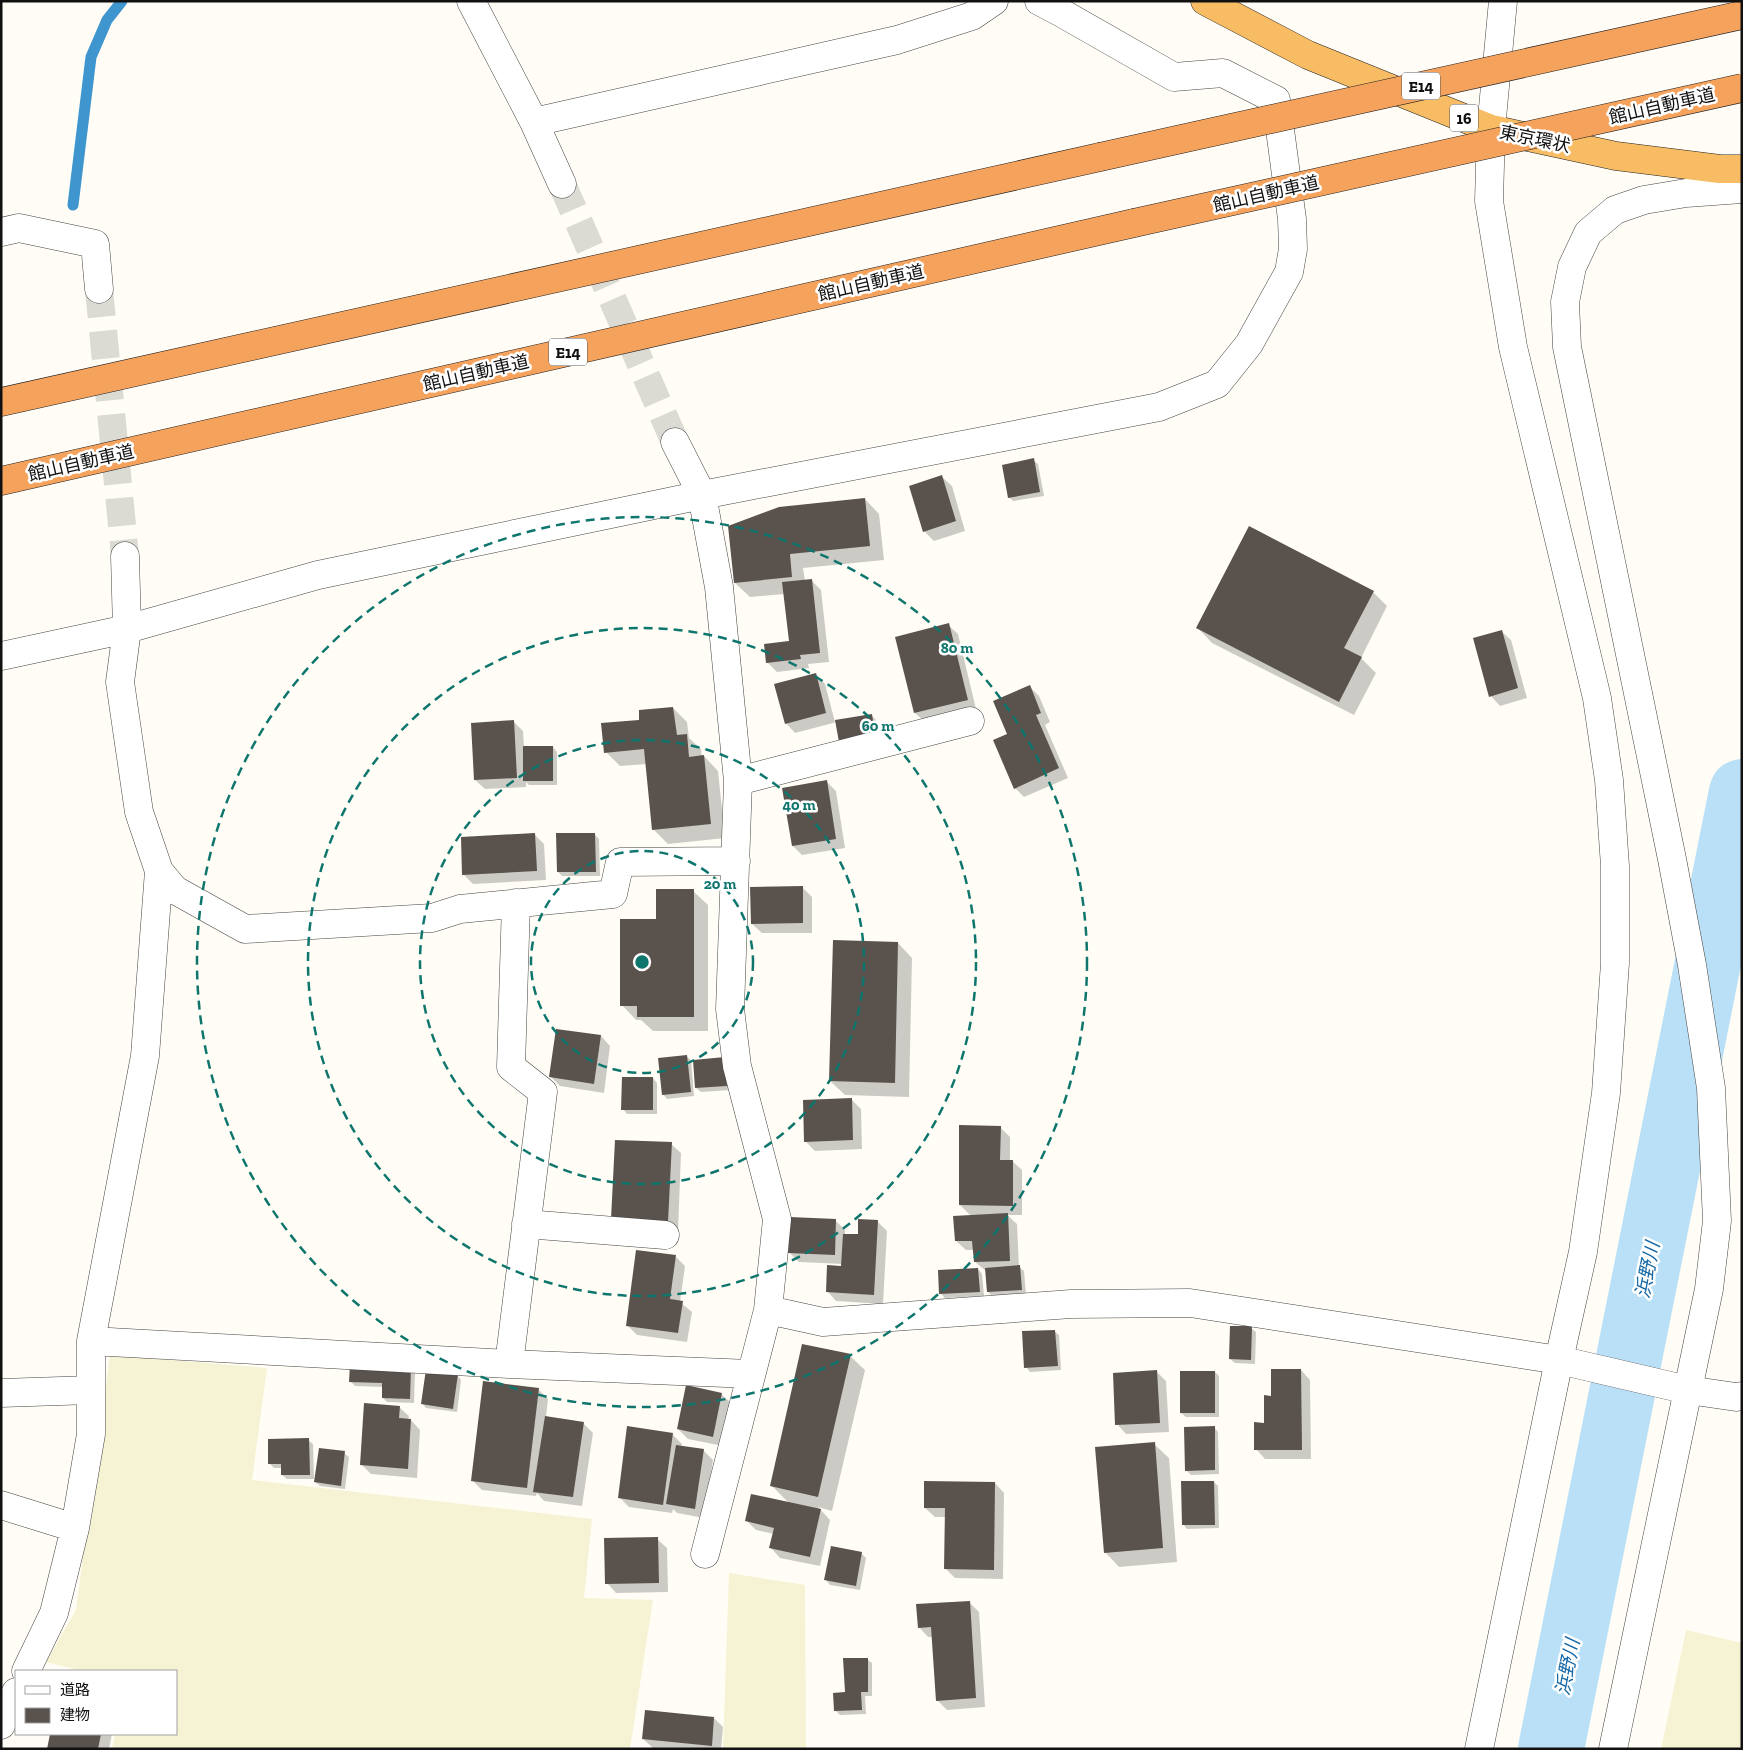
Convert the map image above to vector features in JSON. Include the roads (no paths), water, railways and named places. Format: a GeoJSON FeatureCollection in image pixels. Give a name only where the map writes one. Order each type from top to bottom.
{"type":"FeatureCollection","features":[{"type":"Feature","properties":{"kind":"highway","name":"東京環状"},"geometry":{"type":"LineString","coordinates":[[1205,1],[1308,55],[1491,129],[1616,156],[1742,170]]}},
{"type":"Feature","properties":{"kind":"highway","name":"E14"},"geometry":{"type":"LineString","coordinates":[[1,402],[1742,15]]}},
{"type":"Feature","properties":{"kind":"highway","name":"館山自動車道"},"geometry":{"type":"LineString","coordinates":[[1,481],[1134,223],[1742,88]]}},
{"type":"Feature","properties":{"kind":"street"},"geometry":{"type":"LineString","coordinates":[[472,1],[534,122],[562,184]]}},
{"type":"Feature","properties":{"kind":"street"},"geometry":{"type":"LineString","coordinates":[[534,122],[897,40],[972,16],[994,1]]}},
{"type":"Feature","properties":{"kind":"street"},"geometry":{"type":"LineString","coordinates":[[1,656],[127,629],[318,575],[702,495],[1159,407],[1217,384],[1249,344],[1289,272],[1293,250],[1292,219],[1276,100],[1223,73],[1174,77],[1039,1]]}},
{"type":"Feature","properties":{"kind":"street"},"geometry":{"type":"LineString","coordinates":[[1479,1749],[1583,1252],[1606,1093],[1615,963],[1614,856],[1610,780],[1597,698],[1513,347],[1490,201],[1491,129],[1503,1]]}},
{"type":"Feature","properties":{"kind":"street"},"geometry":{"type":"LineString","coordinates":[[1614,1749],[1709,1289],[1717,1220],[1711,1088],[1692,964],[1567,347],[1565,302],[1572,267],[1588,233],[1615,210],[1644,200],[1686,193],[1742,189]]}},
{"type":"Feature","properties":{"kind":"street"},"geometry":{"type":"LineString","coordinates":[[1,232],[19,228],[95,244],[99,289]]}},
{"type":"Feature","properties":{"kind":"street"},"geometry":{"type":"LineString","coordinates":[[674,442],[702,495],[719,587],[738,781],[730,1009],[736,1066],[777,1219],[768,1310],[705,1554]]}},
{"type":"Feature","properties":{"kind":"street"},"geometry":{"type":"LineString","coordinates":[[26,1670],[54,1614],[75,1528],[91,1434],[91,1341],[145,1056],[159,872],[139,812],[120,682],[127,629],[125,556]]}},
{"type":"Feature","properties":{"kind":"street"},"geometry":{"type":"LineString","coordinates":[[738,781],[970,721]]}},
{"type":"Feature","properties":{"kind":"street"},"geometry":{"type":"LineString","coordinates":[[159,872],[175,890],[245,929],[432,918],[460,909],[613,894],[620,862],[736,862]]}},
{"type":"Feature","properties":{"kind":"street"},"geometry":{"type":"LineString","coordinates":[[509,1364],[543,1092],[511,1067],[516,904]]}},
{"type":"Feature","properties":{"kind":"street"},"geometry":{"type":"LineString","coordinates":[[526,1224],[665,1235]]}},
{"type":"Feature","properties":{"kind":"street"},"geometry":{"type":"LineString","coordinates":[[768,1310],[823,1322],[1071,1304],[1190,1303],[1559,1360],[1688,1390],[1736,1398],[1742,1396]]}},
{"type":"Feature","properties":{"kind":"street"},"geometry":{"type":"LineString","coordinates":[[91,1341],[509,1364],[750,1374]]}},
{"type":"Feature","properties":{"kind":"street"},"geometry":{"type":"LineString","coordinates":[[1,1393],[91,1390]]}},
{"type":"Feature","properties":{"kind":"street"},"geometry":{"type":"LineString","coordinates":[[1,1505],[75,1528]]}},
{"type":"Feature","properties":{"kind":"street"},"geometry":{"type":"LineString","coordinates":[[1,1725],[15,1694]]}},
{"type":"Feature","properties":{"kind":"waterway"},"geometry":{"type":"LineString","coordinates":[[73,205],[91,57],[107,20],[122,1]]}},
{"type":"Feature","properties":{"kind":"waterway","name":"浜野川"},"geometry":{"type":"LineString","coordinates":[[1551,1749],[1742,792]]}},
{"type":"Feature","properties":{"kind":"tunnel"},"geometry":{"type":"LineString","coordinates":[[562,184],[675,442]]}},
{"type":"Feature","properties":{"kind":"tunnel"},"geometry":{"type":"LineString","coordinates":[[99,289],[125,556]]}}]}
